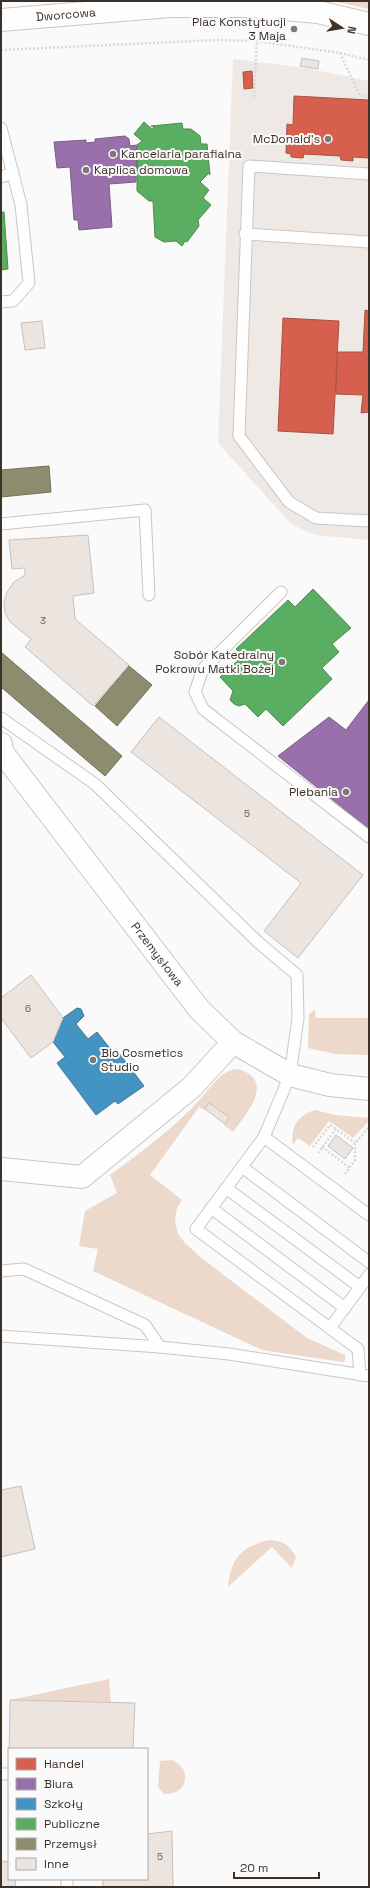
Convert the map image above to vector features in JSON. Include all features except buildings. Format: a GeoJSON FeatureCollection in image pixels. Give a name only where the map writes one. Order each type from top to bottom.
{"type":"FeatureCollection","features":[{"type":"Feature","properties":{"kind":"street","name":"Dworcowa"},"geometry":{"type":"LineString","coordinates":[[1,20],[170,6],[248,6],[318,12],[369,24]]}},
{"type":"Feature","properties":{"kind":"street","name":"Przemysłowa"},"geometry":{"type":"LineString","coordinates":[[1,744],[2,752],[199,1009],[233,1042],[290,1075],[330,1085],[369,1089]]}},
{"type":"Feature","properties":{"kind":"street"},"geometry":{"type":"LineString","coordinates":[[1,1169],[82,1177],[192,1087],[233,1042]]}},
{"type":"Feature","properties":{"kind":"lane"},"geometry":{"type":"LineString","coordinates":[[1,128],[21,205],[29,283],[12,301],[1,302]]}},
{"type":"Feature","properties":{"kind":"lane"},"geometry":{"type":"LineString","coordinates":[[369,174],[249,166],[245,234],[239,436],[289,502],[316,518],[369,521]]}},
{"type":"Feature","properties":{"kind":"lane"},"geometry":{"type":"LineString","coordinates":[[1,177],[13,173]]}},
{"type":"Feature","properties":{"kind":"lane"},"geometry":{"type":"LineString","coordinates":[[245,234],[369,242]]}},
{"type":"Feature","properties":{"kind":"lane"},"geometry":{"type":"LineString","coordinates":[[1,524],[145,510],[149,595]]}},
{"type":"Feature","properties":{"kind":"lane"},"geometry":{"type":"LineString","coordinates":[[281,592],[203,669],[195,692],[203,709],[369,837]]}},
{"type":"Feature","properties":{"kind":"lane"},"geometry":{"type":"LineString","coordinates":[[1,718],[95,784],[259,943],[297,975],[298,1018],[290,1075],[264,1137],[196,1229],[358,1349],[365,1376],[229,1354],[160,1347],[1,1336]]}},
{"type":"Feature","properties":{"kind":"lane"},"geometry":{"type":"LineString","coordinates":[[264,1137],[369,1215]]}},
{"type":"Feature","properties":{"kind":"lane"},"geometry":{"type":"LineString","coordinates":[[242,1167],[369,1262]]}},
{"type":"Feature","properties":{"kind":"lane"},"geometry":{"type":"LineString","coordinates":[[226,1188],[360,1287]]}},
{"type":"Feature","properties":{"kind":"lane"},"geometry":{"type":"LineString","coordinates":[[211,1208],[345,1308]]}},
{"type":"Feature","properties":{"kind":"lane"},"geometry":{"type":"LineString","coordinates":[[1,1271],[24,1269],[145,1325],[160,1347]]}},
{"type":"Feature","properties":{"kind":"lane"},"geometry":{"type":"LineString","coordinates":[[330,1328],[369,1276]]}},
{"type":"Feature","properties":{"kind":"path"},"geometry":{"type":"LineString","coordinates":[[1,50],[216,40],[257,41],[340,53],[369,60]]}},
{"type":"Feature","properties":{"kind":"path"},"geometry":{"type":"LineString","coordinates":[[254,97],[257,41]]}},
{"type":"Feature","properties":{"kind":"path"},"geometry":{"type":"LineString","coordinates":[[340,53],[360,96],[368,98]]}},
{"type":"Feature","properties":{"kind":"path"},"geometry":{"type":"LineString","coordinates":[[313,1148],[330,1125],[355,1143]]}},
{"type":"Feature","properties":{"kind":"path"},"geometry":{"type":"LineString","coordinates":[[336,1129],[322,1147],[350,1168],[355,1160],[355,1143],[369,1127]]}},
{"type":"Feature","properties":{"kind":"shaded area"},"geometry":{"type":"Polygon","coordinates":[[[333,1],[369,1],[369,9],[364,8],[333,1]]]}},
{"type":"Feature","properties":{"kind":"shaded area"},"geometry":{"type":"Polygon","coordinates":[[[233,59],[306,68],[369,81],[369,540],[315,535],[291,524],[218,443],[233,59]]]}},
{"type":"Feature","properties":{"kind":"shaded area"},"geometry":{"type":"Polygon","coordinates":[[[315,1010],[316,1018],[369,1018],[369,1055],[335,1054],[308,1048],[309,1014],[315,1010]]]}},
{"type":"Feature","properties":{"kind":"shaded area"},"geometry":{"type":"Polygon","coordinates":[[[238,1069],[249,1074],[255,1081],[257,1089],[251,1107],[233,1132],[224,1125],[229,1117],[209,1103],[204,1110],[199,1107],[150,1175],[182,1200],[177,1208],[175,1221],[178,1234],[185,1243],[204,1260],[307,1338],[345,1355],[345,1361],[342,1362],[262,1350],[93,1271],[98,1249],[79,1246],[85,1211],[117,1193],[110,1175],[170,1129],[192,1108],[222,1075],[238,1069]]]}},
{"type":"Feature","properties":{"kind":"shaded area"},"geometry":{"type":"Polygon","coordinates":[[[315,1110],[335,1115],[369,1118],[369,1121],[353,1138],[329,1121],[310,1146],[298,1138],[293,1145],[292,1139],[296,1123],[304,1115],[315,1110]]]}},
{"type":"Feature","properties":{"kind":"shaded area"},"geometry":{"type":"Polygon","coordinates":[[[269,1540],[282,1542],[291,1549],[296,1557],[292,1568],[272,1547],[228,1587],[232,1568],[239,1555],[251,1546],[269,1540]]]}},
{"type":"Feature","properties":{"kind":"shaded area"},"geometry":{"type":"Polygon","coordinates":[[[109,1679],[111,1702],[10,1700],[109,1679]]]}},
{"type":"Feature","properties":{"kind":"shaded area"},"geometry":{"type":"Polygon","coordinates":[[[172,1760],[179,1764],[183,1769],[185,1781],[183,1786],[178,1790],[172,1793],[164,1794],[158,1787],[160,1761],[172,1760]]]}},
{"type":"Feature","properties":{"kind":"place","name":"Plac Konstytucji 3 Maja"},"geometry":{"type":"Point","coordinates":[294,29]}},
{"type":"Feature","properties":{"kind":"place","name":"McDonald's"},"geometry":{"type":"Point","coordinates":[328,139]}},
{"type":"Feature","properties":{"kind":"place","name":"Kancelaria parafialna"},"geometry":{"type":"Point","coordinates":[113,154]}},
{"type":"Feature","properties":{"kind":"place","name":"Kaplica domowa"},"geometry":{"type":"Point","coordinates":[86,170]}},
{"type":"Feature","properties":{"kind":"place","name":"Sobór Katedralny Pokrowu Matki Bożej"},"geometry":{"type":"Point","coordinates":[282,662]}},
{"type":"Feature","properties":{"kind":"place","name":"Plebania"},"geometry":{"type":"Point","coordinates":[346,792]}},
{"type":"Feature","properties":{"kind":"place","name":"Bio Cosmetics Studio"},"geometry":{"type":"Point","coordinates":[93,1060]}}]}
